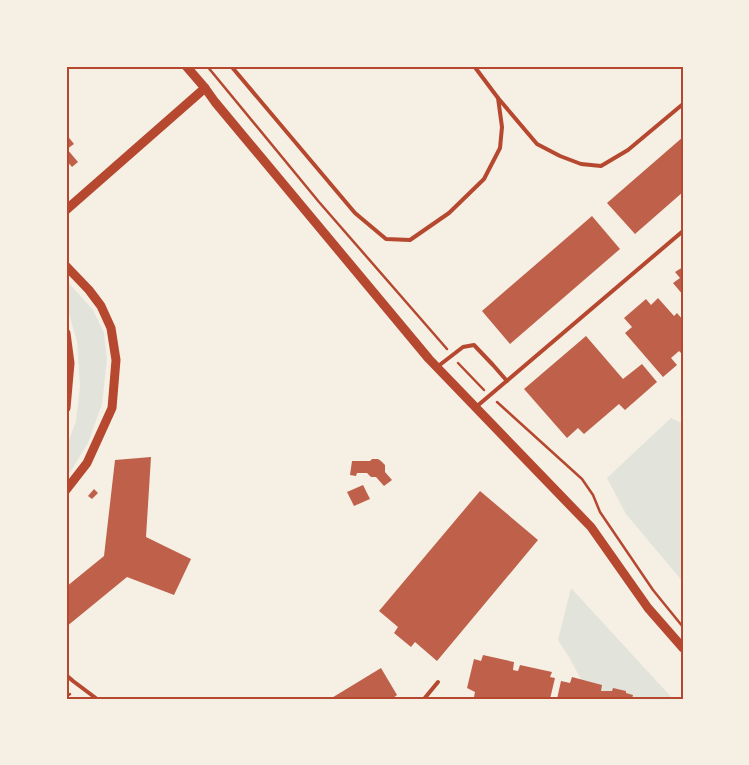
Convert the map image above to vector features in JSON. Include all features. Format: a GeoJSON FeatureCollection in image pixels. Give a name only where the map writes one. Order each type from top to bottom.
{"type":"FeatureCollection","features":[{"type":"Feature","properties":{"kind":"street"},"geometry":{"type":"LineString","coordinates":[[186,66],[437,367],[591,527],[648,608],[683,648]]}},
{"type":"Feature","properties":{"kind":"street"},"geometry":{"type":"LineString","coordinates":[[66,210],[205,88]]}},
{"type":"Feature","properties":{"kind":"street"},"geometry":{"type":"LineString","coordinates":[[66,266],[89,290],[101,306],[111,328],[116,360],[112,408],[87,463],[66,490]]}},
{"type":"Feature","properties":{"kind":"street"},"geometry":{"type":"LineString","coordinates":[[66,333],[70,363],[66,408]]}},
{"type":"Feature","properties":{"kind":"lane"},"geometry":{"type":"LineString","coordinates":[[231,66],[355,213],[386,238],[410,240],[450,214],[484,179],[500,148],[502,127],[498,98]]}},
{"type":"Feature","properties":{"kind":"lane"},"geometry":{"type":"LineString","coordinates":[[474,66],[537,144],[581,164],[601,166],[628,150],[683,104]]}},
{"type":"Feature","properties":{"kind":"lane"},"geometry":{"type":"LineString","coordinates":[[476,407],[683,230]]}},
{"type":"Feature","properties":{"kind":"lane"},"geometry":{"type":"LineString","coordinates":[[437,367],[462,347],[474,345],[507,381]]}},
{"type":"Feature","properties":{"kind":"lane"},"geometry":{"type":"LineString","coordinates":[[66,675],[97,699]]}},
{"type":"Feature","properties":{"kind":"lane"},"geometry":{"type":"LineString","coordinates":[[424,699],[438,682]]}},
{"type":"Feature","properties":{"kind":"path"},"geometry":{"type":"LineString","coordinates":[[207,66],[319,202],[468,374],[582,479],[593,496],[600,512],[653,590],[683,627]]}},
{"type":"Feature","properties":{"kind":"path"},"geometry":{"type":"LineString","coordinates":[[66,697],[70,694]]}},
{"type":"Feature","properties":{"kind":"shaded area"},"geometry":{"type":"Polygon","coordinates":[[[66,280],[93,310],[104,333],[107,359],[102,404],[88,443],[66,479],[66,448],[76,421],[80,386],[77,341],[66,304],[66,280]]]}},
{"type":"Feature","properties":{"kind":"shaded area"},"geometry":{"type":"Polygon","coordinates":[[[671,418],[683,424],[683,582],[626,514],[607,478],[671,418]]]}},
{"type":"Feature","properties":{"kind":"shaded area"},"geometry":{"type":"Polygon","coordinates":[[[571,588],[673,699],[593,699],[590,696],[558,640],[571,588]]]}},
{"type":"Feature","properties":{"kind":"building"},"geometry":{"type":"Polygon","coordinates":[[[66,134],[74,144],[67,149],[78,162],[72,167],[66,160],[66,134]]]}},
{"type":"Feature","properties":{"kind":"building"},"geometry":{"type":"Polygon","coordinates":[[[683,137],[683,192],[635,234],[607,203],[683,137]]]}},
{"type":"Feature","properties":{"kind":"building"},"geometry":{"type":"Polygon","coordinates":[[[592,216],[620,249],[510,344],[482,311],[592,216]]]}},
{"type":"Feature","properties":{"kind":"building"},"geometry":{"type":"Polygon","coordinates":[[[683,267],[683,295],[673,283],[680,278],[675,272],[683,267]]]}},
{"type":"Feature","properties":{"kind":"building"},"geometry":{"type":"Polygon","coordinates":[[[658,298],[674,316],[677,313],[683,320],[683,355],[679,351],[671,358],[677,365],[663,377],[625,333],[632,327],[624,318],[646,299],[651,305],[658,298]]]}},
{"type":"Feature","properties":{"kind":"building"},"geometry":{"type":"Polygon","coordinates":[[[586,336],[623,379],[642,364],[657,382],[625,410],[619,404],[584,434],[578,428],[567,438],[524,389],[586,336]]]}},
{"type":"Feature","properties":{"kind":"building"},"geometry":{"type":"Polygon","coordinates":[[[151,457],[146,537],[191,559],[174,595],[127,577],[66,627],[66,587],[104,556],[115,460],[151,457]]]}},
{"type":"Feature","properties":{"kind":"building"},"geometry":{"type":"Polygon","coordinates":[[[378,459],[385,465],[385,472],[392,480],[384,486],[376,477],[371,477],[367,473],[357,473],[356,476],[350,475],[352,461],[370,461],[378,459]]]}},
{"type":"Feature","properties":{"kind":"building"},"geometry":{"type":"Polygon","coordinates":[[[363,485],[370,499],[354,506],[347,492],[363,485]]]}},
{"type":"Feature","properties":{"kind":"building"},"geometry":{"type":"Polygon","coordinates":[[[94,489],[98,493],[92,499],[88,496],[94,489]]]}},
{"type":"Feature","properties":{"kind":"building"},"geometry":{"type":"Polygon","coordinates":[[[480,491],[538,540],[437,661],[415,642],[411,647],[394,633],[398,627],[379,611],[480,491]]]}},
{"type":"Feature","properties":{"kind":"building"},"geometry":{"type":"Polygon","coordinates":[[[483,655],[514,662],[513,670],[518,671],[520,665],[552,672],[550,677],[555,678],[550,699],[479,699],[474,697],[475,692],[467,688],[474,659],[481,661],[483,655]]]}},
{"type":"Feature","properties":{"kind":"building"},"geometry":{"type":"Polygon","coordinates":[[[381,668],[397,695],[392,699],[330,699],[381,668]]]}},
{"type":"Feature","properties":{"kind":"building"},"geometry":{"type":"Polygon","coordinates":[[[572,677],[602,685],[601,691],[612,691],[613,688],[626,691],[626,693],[633,695],[632,699],[557,699],[561,681],[570,683],[572,677]]]}}]}
